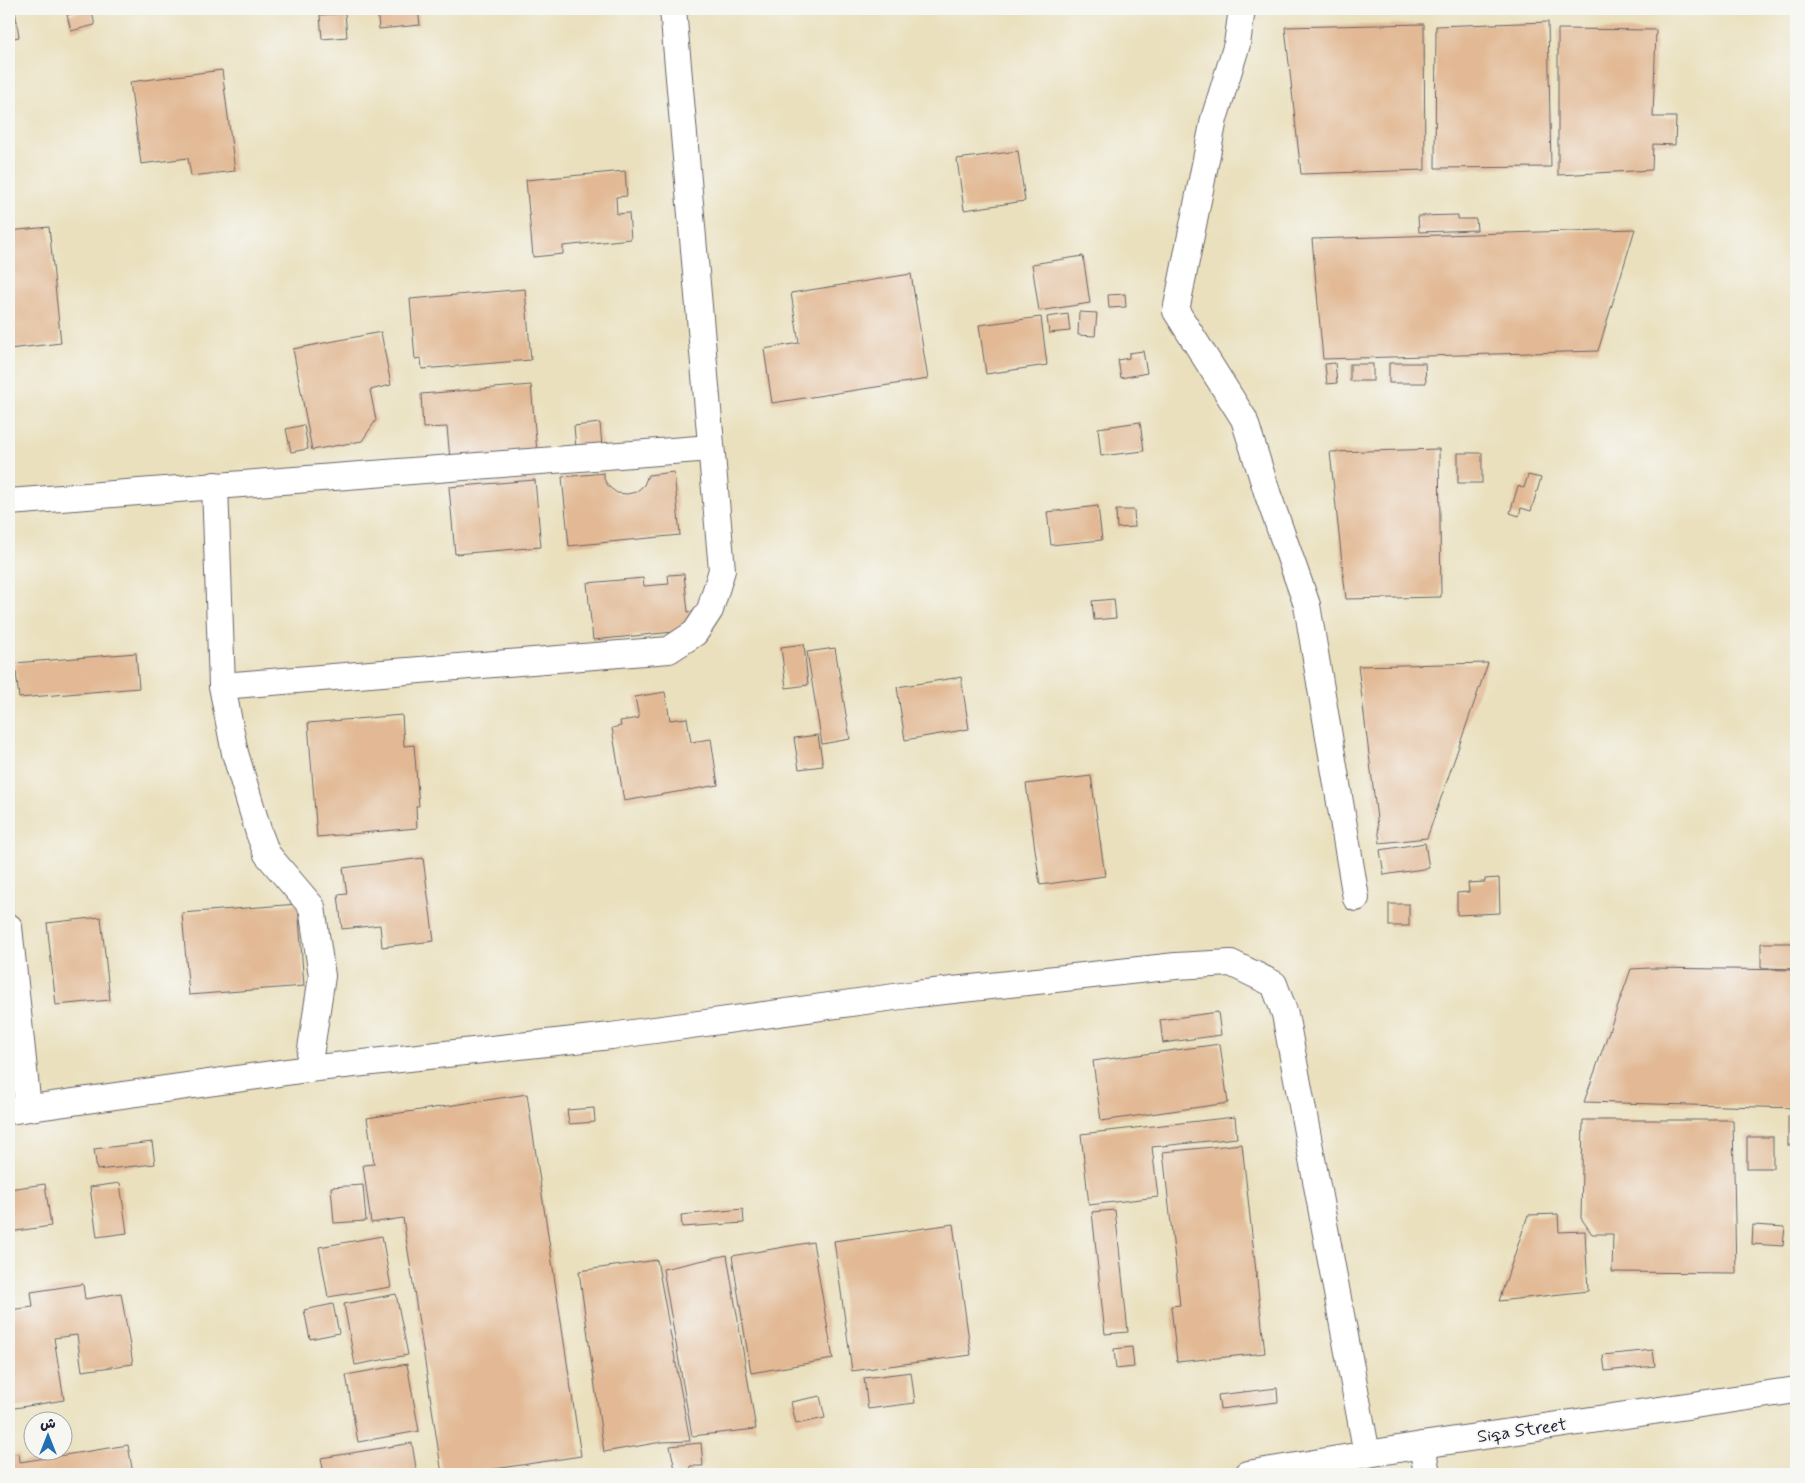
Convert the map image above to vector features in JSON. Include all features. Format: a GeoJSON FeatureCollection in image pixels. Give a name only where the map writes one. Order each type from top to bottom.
{"type":"FeatureCollection","features":[{"type":"Feature","properties":{"kind":"street"},"geometry":{"type":"LineString","coordinates":[[222,686],[669,650],[695,633],[710,610],[722,570],[673,9]]}},
{"type":"Feature","properties":{"kind":"street"},"geometry":{"type":"LineString","coordinates":[[1242,9],[1236,44],[1214,119],[1176,311],[1244,419],[1268,495],[1307,606],[1356,898]]}},
{"type":"Feature","properties":{"kind":"street"},"geometry":{"type":"LineString","coordinates":[[9,502],[711,448]]}},
{"type":"Feature","properties":{"kind":"street"},"geometry":{"type":"LineString","coordinates":[[215,485],[222,686],[235,753],[259,833],[268,854],[312,907],[322,976],[308,1069]]}},
{"type":"Feature","properties":{"kind":"street"},"geometry":{"type":"LineString","coordinates":[[9,927],[18,1110],[308,1069],[612,1036],[916,994],[1176,966],[1232,963],[1274,984],[1285,1014],[1367,1454]]}},
{"type":"Feature","properties":{"kind":"street","name":"Siqa Street"},"geometry":{"type":"LineString","coordinates":[[1248,1474],[1422,1445],[1796,1390]]}},
{"type":"Feature","properties":{"kind":"street"},"geometry":{"type":"LineString","coordinates":[[1422,1445],[1427,1474]]}},
{"type":"Feature","properties":{"kind":"building"},"geometry":{"type":"Polygon","coordinates":[[[91,9],[95,25],[71,31],[67,15],[91,9]]]}},
{"type":"Feature","properties":{"kind":"building"},"geometry":{"type":"Polygon","coordinates":[[[377,9],[418,9],[420,25],[379,29],[377,9]]]}},
{"type":"Feature","properties":{"kind":"building"},"geometry":{"type":"Polygon","coordinates":[[[15,10],[19,37],[9,39],[9,11],[15,10]]]}},
{"type":"Feature","properties":{"kind":"building"},"geometry":{"type":"Polygon","coordinates":[[[345,13],[347,37],[322,39],[320,15],[345,13]]]}},
{"type":"Feature","properties":{"kind":"building"},"geometry":{"type":"Polygon","coordinates":[[[1548,22],[1551,167],[1435,168],[1436,26],[1548,22]]]}},
{"type":"Feature","properties":{"kind":"building"},"geometry":{"type":"Polygon","coordinates":[[[1424,24],[1425,170],[1301,174],[1285,27],[1424,24]]]}},
{"type":"Feature","properties":{"kind":"building"},"geometry":{"type":"Polygon","coordinates":[[[1558,29],[1656,30],[1653,117],[1676,117],[1675,145],[1653,144],[1652,170],[1558,175],[1558,29]]]}},
{"type":"Feature","properties":{"kind":"building"},"geometry":{"type":"Polygon","coordinates":[[[222,70],[235,171],[191,176],[188,158],[141,164],[130,82],[222,70]]]}},
{"type":"Feature","properties":{"kind":"building"},"geometry":{"type":"Polygon","coordinates":[[[1018,151],[1025,201],[964,210],[957,159],[1018,151]]]}},
{"type":"Feature","properties":{"kind":"building"},"geometry":{"type":"Polygon","coordinates":[[[625,171],[627,196],[616,197],[617,214],[629,213],[631,239],[563,246],[563,254],[533,257],[526,180],[625,171]]]}},
{"type":"Feature","properties":{"kind":"building"},"geometry":{"type":"Polygon","coordinates":[[[1458,215],[1458,219],[1476,219],[1477,230],[1419,232],[1418,216],[1458,215]]]}},
{"type":"Feature","properties":{"kind":"building"},"geometry":{"type":"Polygon","coordinates":[[[49,227],[61,343],[9,349],[9,231],[49,227]]]}},
{"type":"Feature","properties":{"kind":"building"},"geometry":{"type":"Polygon","coordinates":[[[1635,229],[1598,351],[1323,359],[1312,239],[1635,229]]]}},
{"type":"Feature","properties":{"kind":"building"},"geometry":{"type":"Polygon","coordinates":[[[1083,256],[1090,303],[1039,311],[1032,264],[1083,256]]]}},
{"type":"Feature","properties":{"kind":"building"},"geometry":{"type":"Polygon","coordinates":[[[911,274],[928,379],[772,403],[764,349],[799,343],[791,293],[911,274]]]}},
{"type":"Feature","properties":{"kind":"building"},"geometry":{"type":"Polygon","coordinates":[[[525,289],[531,360],[422,369],[421,358],[415,359],[410,299],[525,289]]]}},
{"type":"Feature","properties":{"kind":"building"},"geometry":{"type":"Polygon","coordinates":[[[1125,294],[1126,307],[1109,308],[1108,295],[1125,294]]]}},
{"type":"Feature","properties":{"kind":"building"},"geometry":{"type":"Polygon","coordinates":[[[1079,312],[1097,313],[1095,336],[1078,335],[1079,312]]]}},
{"type":"Feature","properties":{"kind":"building"},"geometry":{"type":"Polygon","coordinates":[[[1068,314],[1070,331],[1049,333],[1047,317],[1068,314]]]}},
{"type":"Feature","properties":{"kind":"building"},"geometry":{"type":"Polygon","coordinates":[[[1041,317],[1047,365],[986,374],[979,325],[1041,317]]]}},
{"type":"Feature","properties":{"kind":"building"},"geometry":{"type":"Polygon","coordinates":[[[381,332],[391,385],[370,390],[376,420],[362,441],[312,450],[293,349],[381,332]]]}},
{"type":"Feature","properties":{"kind":"building"},"geometry":{"type":"Polygon","coordinates":[[[1143,351],[1147,373],[1121,378],[1118,360],[1129,358],[1129,353],[1143,351]]]}},
{"type":"Feature","properties":{"kind":"building"},"geometry":{"type":"Polygon","coordinates":[[[1335,363],[1337,383],[1327,384],[1325,364],[1335,363]]]}},
{"type":"Feature","properties":{"kind":"building"},"geometry":{"type":"Polygon","coordinates":[[[1389,363],[1425,363],[1426,383],[1389,383],[1389,363]]]}},
{"type":"Feature","properties":{"kind":"building"},"geometry":{"type":"Polygon","coordinates":[[[1350,364],[1373,364],[1373,381],[1350,381],[1350,364]]]}},
{"type":"Feature","properties":{"kind":"building"},"geometry":{"type":"Polygon","coordinates":[[[531,385],[537,452],[450,459],[447,427],[423,428],[421,394],[531,385]]]}},
{"type":"Feature","properties":{"kind":"building"},"geometry":{"type":"Polygon","coordinates":[[[1140,422],[1144,451],[1101,456],[1098,428],[1140,422]]]}},
{"type":"Feature","properties":{"kind":"building"},"geometry":{"type":"Polygon","coordinates":[[[600,423],[602,446],[576,449],[574,426],[600,423]]]}},
{"type":"Feature","properties":{"kind":"building"},"geometry":{"type":"Polygon","coordinates":[[[304,425],[308,449],[291,452],[286,429],[304,425]]]}},
{"type":"Feature","properties":{"kind":"building"},"geometry":{"type":"Polygon","coordinates":[[[1439,449],[1441,597],[1346,599],[1330,452],[1439,449]]]}},
{"type":"Feature","properties":{"kind":"building"},"geometry":{"type":"Polygon","coordinates":[[[1458,453],[1482,453],[1482,483],[1458,483],[1458,453]]]}},
{"type":"Feature","properties":{"kind":"building"},"geometry":{"type":"Polygon","coordinates":[[[674,472],[680,535],[569,546],[562,477],[604,473],[604,479],[609,487],[617,493],[627,494],[636,492],[644,485],[648,475],[674,472]]]}},
{"type":"Feature","properties":{"kind":"building"},"geometry":{"type":"Polygon","coordinates":[[[1528,475],[1541,478],[1531,511],[1521,508],[1519,516],[1510,513],[1518,486],[1524,488],[1528,475]]]}},
{"type":"Feature","properties":{"kind":"building"},"geometry":{"type":"Polygon","coordinates":[[[535,480],[541,547],[455,554],[449,487],[535,480]]]}},
{"type":"Feature","properties":{"kind":"building"},"geometry":{"type":"Polygon","coordinates":[[[1098,506],[1102,540],[1051,545],[1047,512],[1098,506]]]}},
{"type":"Feature","properties":{"kind":"building"},"geometry":{"type":"Polygon","coordinates":[[[1116,510],[1134,510],[1135,527],[1117,528],[1116,510]]]}},
{"type":"Feature","properties":{"kind":"building"},"geometry":{"type":"Polygon","coordinates":[[[684,574],[688,612],[692,611],[694,630],[593,640],[587,583],[643,578],[644,586],[669,584],[668,575],[684,574]]]}},
{"type":"Feature","properties":{"kind":"building"},"geometry":{"type":"Polygon","coordinates":[[[1114,599],[1116,618],[1094,620],[1092,601],[1114,599]]]}},
{"type":"Feature","properties":{"kind":"building"},"geometry":{"type":"Polygon","coordinates":[[[804,644],[808,685],[786,688],[781,647],[804,644]]]}},
{"type":"Feature","properties":{"kind":"building"},"geometry":{"type":"Polygon","coordinates":[[[835,648],[850,739],[822,744],[807,652],[835,648]]]}},
{"type":"Feature","properties":{"kind":"building"},"geometry":{"type":"Polygon","coordinates":[[[136,653],[139,688],[19,698],[15,663],[136,653]]]}},
{"type":"Feature","properties":{"kind":"building"},"geometry":{"type":"Polygon","coordinates":[[[1488,663],[1427,838],[1380,843],[1358,666],[1488,663]]]}},
{"type":"Feature","properties":{"kind":"building"},"geometry":{"type":"Polygon","coordinates":[[[961,677],[969,729],[905,740],[897,687],[961,677]]]}},
{"type":"Feature","properties":{"kind":"building"},"geometry":{"type":"Polygon","coordinates":[[[665,692],[670,720],[687,718],[691,742],[711,739],[718,785],[624,801],[612,728],[621,726],[620,721],[639,718],[635,697],[665,692]]]}},
{"type":"Feature","properties":{"kind":"building"},"geometry":{"type":"Polygon","coordinates":[[[402,715],[404,746],[414,745],[419,806],[416,806],[417,828],[317,837],[308,723],[402,715]]]}},
{"type":"Feature","properties":{"kind":"building"},"geometry":{"type":"Polygon","coordinates":[[[818,735],[823,766],[799,769],[794,738],[818,735]]]}},
{"type":"Feature","properties":{"kind":"building"},"geometry":{"type":"Polygon","coordinates":[[[1091,776],[1105,876],[1040,885],[1026,784],[1091,776]]]}},
{"type":"Feature","properties":{"kind":"building"},"geometry":{"type":"Polygon","coordinates":[[[1425,843],[1429,868],[1384,875],[1380,850],[1425,843]]]}},
{"type":"Feature","properties":{"kind":"building"},"geometry":{"type":"Polygon","coordinates":[[[423,858],[434,941],[382,947],[380,925],[342,929],[338,895],[347,894],[343,868],[423,858]]]}},
{"type":"Feature","properties":{"kind":"building"},"geometry":{"type":"Polygon","coordinates":[[[1499,878],[1500,913],[1457,915],[1457,893],[1469,892],[1468,883],[1485,882],[1485,879],[1499,878]]]}},
{"type":"Feature","properties":{"kind":"building"},"geometry":{"type":"Polygon","coordinates":[[[298,904],[304,986],[189,995],[182,913],[298,904]]]}},
{"type":"Feature","properties":{"kind":"building"},"geometry":{"type":"Polygon","coordinates":[[[1389,904],[1409,904],[1409,926],[1389,926],[1389,904]]]}},
{"type":"Feature","properties":{"kind":"building"},"geometry":{"type":"Polygon","coordinates":[[[101,917],[110,1000],[56,1005],[47,923],[101,917]]]}},
{"type":"Feature","properties":{"kind":"building"},"geometry":{"type":"Polygon","coordinates":[[[1761,943],[1796,943],[1796,969],[1761,968],[1761,943]]]}},
{"type":"Feature","properties":{"kind":"building"},"geometry":{"type":"Polygon","coordinates":[[[1631,969],[1796,970],[1796,1108],[1584,1102],[1631,969]]]}},
{"type":"Feature","properties":{"kind":"building"},"geometry":{"type":"Polygon","coordinates":[[[1218,1012],[1221,1035],[1163,1043],[1160,1020],[1218,1012]]]}},
{"type":"Feature","properties":{"kind":"building"},"geometry":{"type":"Polygon","coordinates":[[[1220,1044],[1228,1103],[1101,1121],[1093,1061],[1220,1044]]]}},
{"type":"Feature","properties":{"kind":"building"},"geometry":{"type":"Polygon","coordinates":[[[527,1094],[581,1456],[461,1474],[442,1474],[403,1218],[371,1223],[363,1165],[374,1164],[367,1118],[527,1094]]]}},
{"type":"Feature","properties":{"kind":"building"},"geometry":{"type":"Polygon","coordinates":[[[594,1108],[595,1122],[569,1124],[567,1110],[594,1108]]]}},
{"type":"Feature","properties":{"kind":"building"},"geometry":{"type":"Polygon","coordinates":[[[1788,1116],[1796,1116],[1796,1145],[1788,1145],[1788,1116]]]}},
{"type":"Feature","properties":{"kind":"building"},"geometry":{"type":"Polygon","coordinates":[[[1235,1117],[1237,1138],[1152,1147],[1158,1197],[1089,1205],[1081,1134],[1235,1117]]]}},
{"type":"Feature","properties":{"kind":"building"},"geometry":{"type":"Polygon","coordinates":[[[1583,1120],[1733,1120],[1736,1273],[1612,1272],[1613,1234],[1592,1234],[1581,1218],[1583,1120]]]}},
{"type":"Feature","properties":{"kind":"building"},"geometry":{"type":"Polygon","coordinates":[[[1747,1137],[1773,1137],[1773,1168],[1747,1168],[1747,1137]]]}},
{"type":"Feature","properties":{"kind":"building"},"geometry":{"type":"Polygon","coordinates":[[[152,1142],[155,1164],[97,1170],[94,1149],[152,1142]]]}},
{"type":"Feature","properties":{"kind":"building"},"geometry":{"type":"Polygon","coordinates":[[[1242,1144],[1265,1353],[1177,1362],[1171,1306],[1180,1305],[1163,1152],[1242,1144]]]}},
{"type":"Feature","properties":{"kind":"building"},"geometry":{"type":"Polygon","coordinates":[[[120,1183],[127,1233],[97,1237],[90,1187],[120,1183]]]}},
{"type":"Feature","properties":{"kind":"building"},"geometry":{"type":"Polygon","coordinates":[[[45,1184],[51,1226],[9,1232],[9,1189],[45,1184]]]}},
{"type":"Feature","properties":{"kind":"building"},"geometry":{"type":"Polygon","coordinates":[[[363,1185],[366,1221],[334,1223],[331,1187],[363,1185]]]}},
{"type":"Feature","properties":{"kind":"building"},"geometry":{"type":"Polygon","coordinates":[[[743,1209],[744,1223],[682,1227],[681,1215],[743,1209]]]}},
{"type":"Feature","properties":{"kind":"building"},"geometry":{"type":"Polygon","coordinates":[[[1115,1210],[1128,1332],[1105,1334],[1092,1212],[1115,1210]]]}},
{"type":"Feature","properties":{"kind":"building"},"geometry":{"type":"Polygon","coordinates":[[[1558,1214],[1559,1232],[1585,1231],[1588,1291],[1499,1301],[1528,1215],[1558,1214]]]}},
{"type":"Feature","properties":{"kind":"building"},"geometry":{"type":"Polygon","coordinates":[[[953,1224],[971,1355],[852,1371],[834,1241],[953,1224]]]}},
{"type":"Feature","properties":{"kind":"building"},"geometry":{"type":"Polygon","coordinates":[[[1753,1225],[1785,1227],[1783,1246],[1752,1244],[1753,1225]]]}},
{"type":"Feature","properties":{"kind":"building"},"geometry":{"type":"Polygon","coordinates":[[[382,1236],[391,1287],[328,1297],[319,1247],[382,1236]]]}},
{"type":"Feature","properties":{"kind":"building"},"geometry":{"type":"Polygon","coordinates":[[[813,1242],[833,1359],[751,1373],[732,1256],[813,1242]]]}},
{"type":"Feature","properties":{"kind":"building"},"geometry":{"type":"Polygon","coordinates":[[[727,1255],[756,1429],[692,1436],[663,1269],[727,1255]]]}},
{"type":"Feature","properties":{"kind":"building"},"geometry":{"type":"Polygon","coordinates":[[[657,1260],[690,1441],[662,1442],[604,1452],[579,1271],[657,1260]]]}},
{"type":"Feature","properties":{"kind":"building"},"geometry":{"type":"Polygon","coordinates":[[[83,1284],[85,1299],[121,1293],[133,1364],[82,1371],[77,1335],[54,1338],[64,1400],[9,1409],[9,1310],[33,1307],[31,1292],[83,1284]]]}},
{"type":"Feature","properties":{"kind":"building"},"geometry":{"type":"Polygon","coordinates":[[[396,1294],[408,1355],[355,1365],[344,1304],[396,1294]]]}},
{"type":"Feature","properties":{"kind":"building"},"geometry":{"type":"Polygon","coordinates":[[[333,1304],[339,1333],[310,1339],[304,1310],[333,1304]]]}},
{"type":"Feature","properties":{"kind":"building"},"geometry":{"type":"Polygon","coordinates":[[[1132,1347],[1134,1367],[1116,1369],[1114,1349],[1132,1347]]]}},
{"type":"Feature","properties":{"kind":"building"},"geometry":{"type":"Polygon","coordinates":[[[1653,1350],[1655,1366],[1605,1371],[1603,1355],[1653,1350]]]}},
{"type":"Feature","properties":{"kind":"building"},"geometry":{"type":"Polygon","coordinates":[[[407,1364],[419,1431],[358,1442],[346,1375],[407,1364]]]}},
{"type":"Feature","properties":{"kind":"building"},"geometry":{"type":"Polygon","coordinates":[[[911,1372],[915,1403],[868,1409],[864,1378],[911,1372]]]}},
{"type":"Feature","properties":{"kind":"building"},"geometry":{"type":"Polygon","coordinates":[[[1277,1388],[1278,1402],[1220,1409],[1218,1395],[1277,1388]]]}},
{"type":"Feature","properties":{"kind":"building"},"geometry":{"type":"Polygon","coordinates":[[[820,1396],[825,1418],[796,1424],[791,1402],[820,1396]]]}},
{"type":"Feature","properties":{"kind":"building"},"geometry":{"type":"Polygon","coordinates":[[[412,1443],[417,1474],[324,1474],[321,1458],[412,1443]]]}},
{"type":"Feature","properties":{"kind":"building"},"geometry":{"type":"Polygon","coordinates":[[[701,1443],[703,1466],[690,1466],[693,1474],[676,1474],[670,1446],[701,1443]]]}},
{"type":"Feature","properties":{"kind":"building"},"geometry":{"type":"Polygon","coordinates":[[[128,1445],[133,1474],[9,1474],[9,1455],[19,1454],[20,1462],[33,1460],[72,1460],[72,1454],[128,1445]]]}}]}
